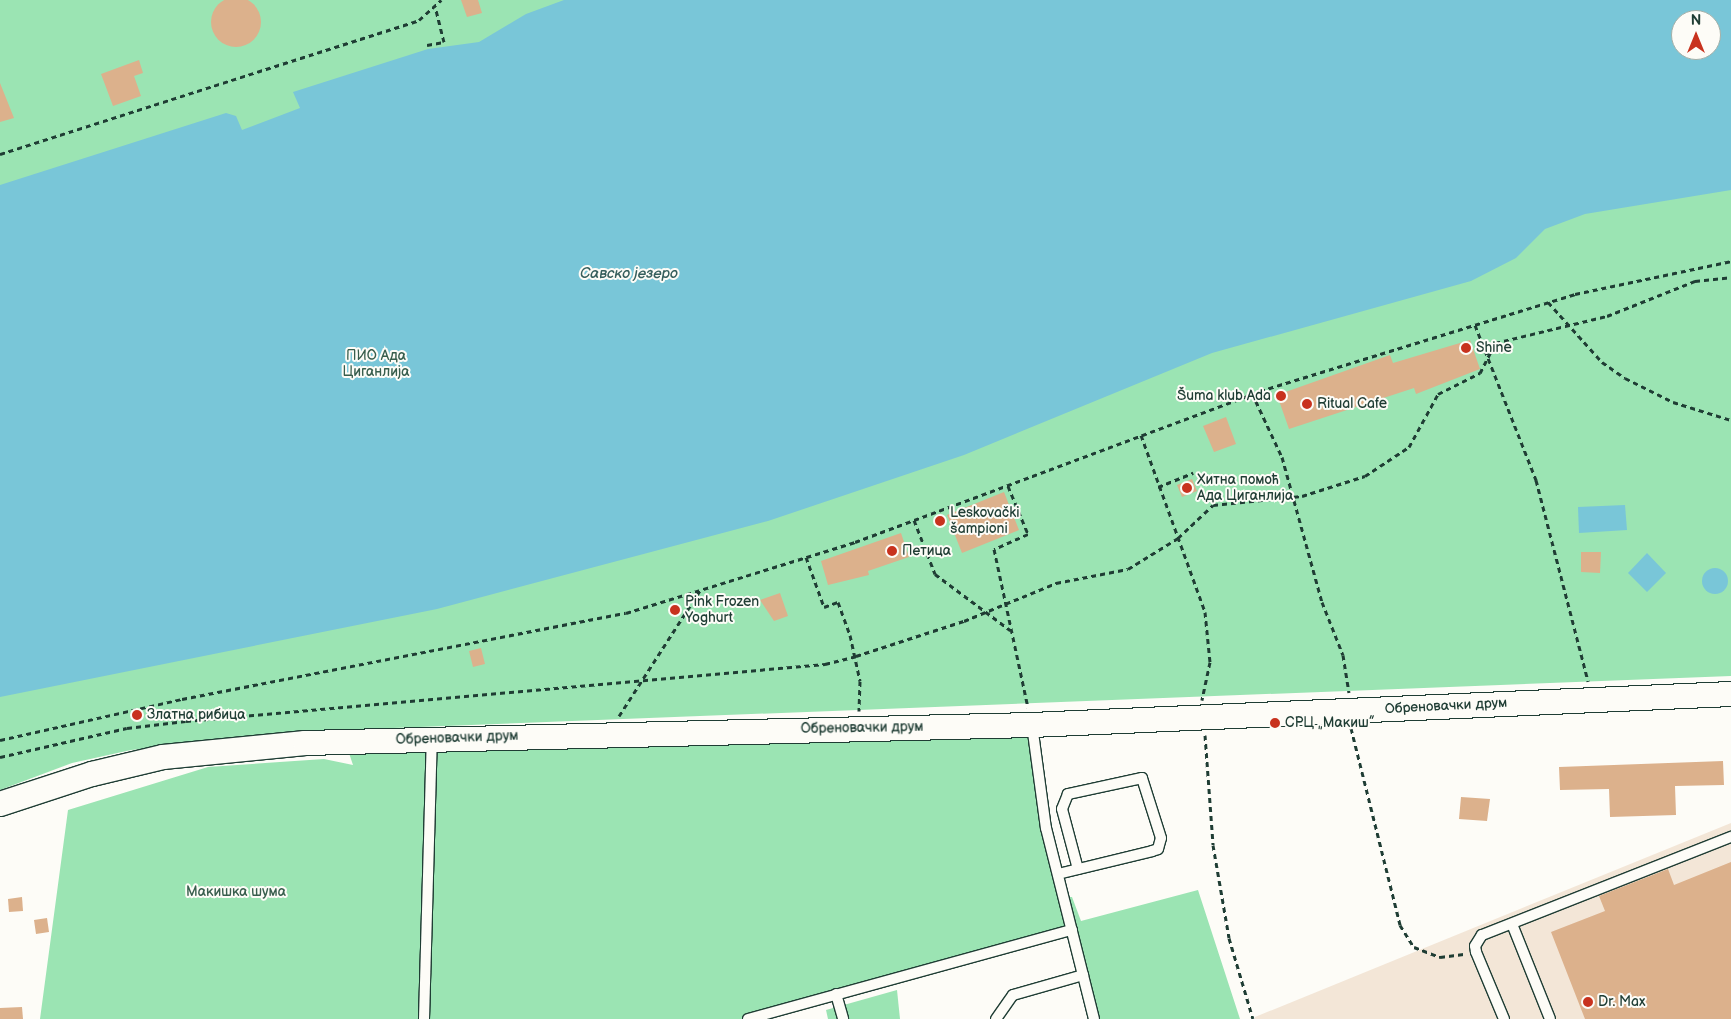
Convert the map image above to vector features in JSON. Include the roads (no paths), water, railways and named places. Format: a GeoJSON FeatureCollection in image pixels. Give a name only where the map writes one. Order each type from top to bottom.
{"type":"FeatureCollection","features":[{"type":"Feature","properties":{"kind":"street","name":"Обреновачки друм"},"geometry":{"type":"LineString","coordinates":[[0,804],[92,774],[163,757],[305,743],[608,733],[1032,725],[1592,698],[1731,694]]}},
{"type":"Feature","properties":{"kind":"lane"},"geometry":{"type":"LineString","coordinates":[[1032,725],[1039,791],[1094,1019]]}},
{"type":"Feature","properties":{"kind":"lane"},"geometry":{"type":"LineString","coordinates":[[424,1019],[432,738]]}},
{"type":"Feature","properties":{"kind":"lane"},"geometry":{"type":"LineString","coordinates":[[1058,874],[1078,869],[1158,849],[1161,838],[1154,812],[1139,776],[1068,794],[1062,808],[1078,869]]}},
{"type":"Feature","properties":{"kind":"lane"},"geometry":{"type":"LineString","coordinates":[[1504,1019],[1476,952],[1475,946],[1482,935],[1731,837]]}},
{"type":"Feature","properties":{"kind":"lane"},"geometry":{"type":"LineString","coordinates":[[1512,924],[1550,1019]]}},
{"type":"Feature","properties":{"kind":"lane"},"geometry":{"type":"LineString","coordinates":[[748,1019],[1072,930]]}},
{"type":"Feature","properties":{"kind":"lane"},"geometry":{"type":"LineString","coordinates":[[996,1019],[1013,995],[1082,975]]}},
{"type":"Feature","properties":{"kind":"lane"},"geometry":{"type":"LineString","coordinates":[[836,994],[843,1019]]}},
{"type":"Feature","properties":{"kind":"water","name":"Савско језеро"},"geometry":{"type":"Polygon","coordinates":[[[564,0],[1731,0],[1731,190],[1585,214],[1545,229],[1516,258],[1471,281],[1212,353],[964,455],[768,521],[437,609],[0,697],[0,185],[226,113],[236,116],[242,130],[300,108],[293,92],[428,49],[479,42],[526,14],[564,0]]]}},
{"type":"Feature","properties":{"kind":"water"},"geometry":{"type":"Polygon","coordinates":[[[1625,505],[1627,530],[1579,533],[1578,507],[1625,505]]]}},
{"type":"Feature","properties":{"kind":"water"},"geometry":{"type":"Polygon","coordinates":[[[1647,553],[1666,573],[1647,592],[1628,573],[1647,553]]]}},
{"type":"Feature","properties":{"kind":"water"},"geometry":{"type":"Polygon","coordinates":[[[1715,568],[1725,571],[1728,581],[1725,591],[1715,594],[1705,591],[1702,581],[1705,571],[1715,568]]]}},
{"type":"Feature","properties":{"kind":"place","name":"Shine"},"geometry":{"type":"Point","coordinates":[1466,348]}},
{"type":"Feature","properties":{"kind":"place","name":"Šuma klub Ada"},"geometry":{"type":"Point","coordinates":[1281,396]}},
{"type":"Feature","properties":{"kind":"place","name":"Ritual Cafe"},"geometry":{"type":"Point","coordinates":[1307,404]}},
{"type":"Feature","properties":{"kind":"place","name":"Хитна помоћ Ада Циганлија"},"geometry":{"type":"Point","coordinates":[1187,488]}},
{"type":"Feature","properties":{"kind":"place","name":"Leskovački šampioni"},"geometry":{"type":"Point","coordinates":[940,521]}},
{"type":"Feature","properties":{"kind":"place","name":"Петица"},"geometry":{"type":"Point","coordinates":[892,551]}},
{"type":"Feature","properties":{"kind":"place","name":"Pink Frozen Yoghurt"},"geometry":{"type":"Point","coordinates":[675,610]}},
{"type":"Feature","properties":{"kind":"place","name":"Златна рибица"},"geometry":{"type":"Point","coordinates":[137,715]}},
{"type":"Feature","properties":{"kind":"place","name":"СРЦ „Макиш”"},"geometry":{"type":"Point","coordinates":[1275,723]}},
{"type":"Feature","properties":{"kind":"place","name":"Dr. Max"},"geometry":{"type":"Point","coordinates":[1588,1002]}},
{"type":"Feature","properties":{"kind":"park label","name":"ПИО Ада Циганлија"},"geometry":{"type":"Point","coordinates":[376,364]}},
{"type":"Feature","properties":{"kind":"park label","name":"Макишка шума"},"geometry":{"type":"Point","coordinates":[236,892]}}]}
